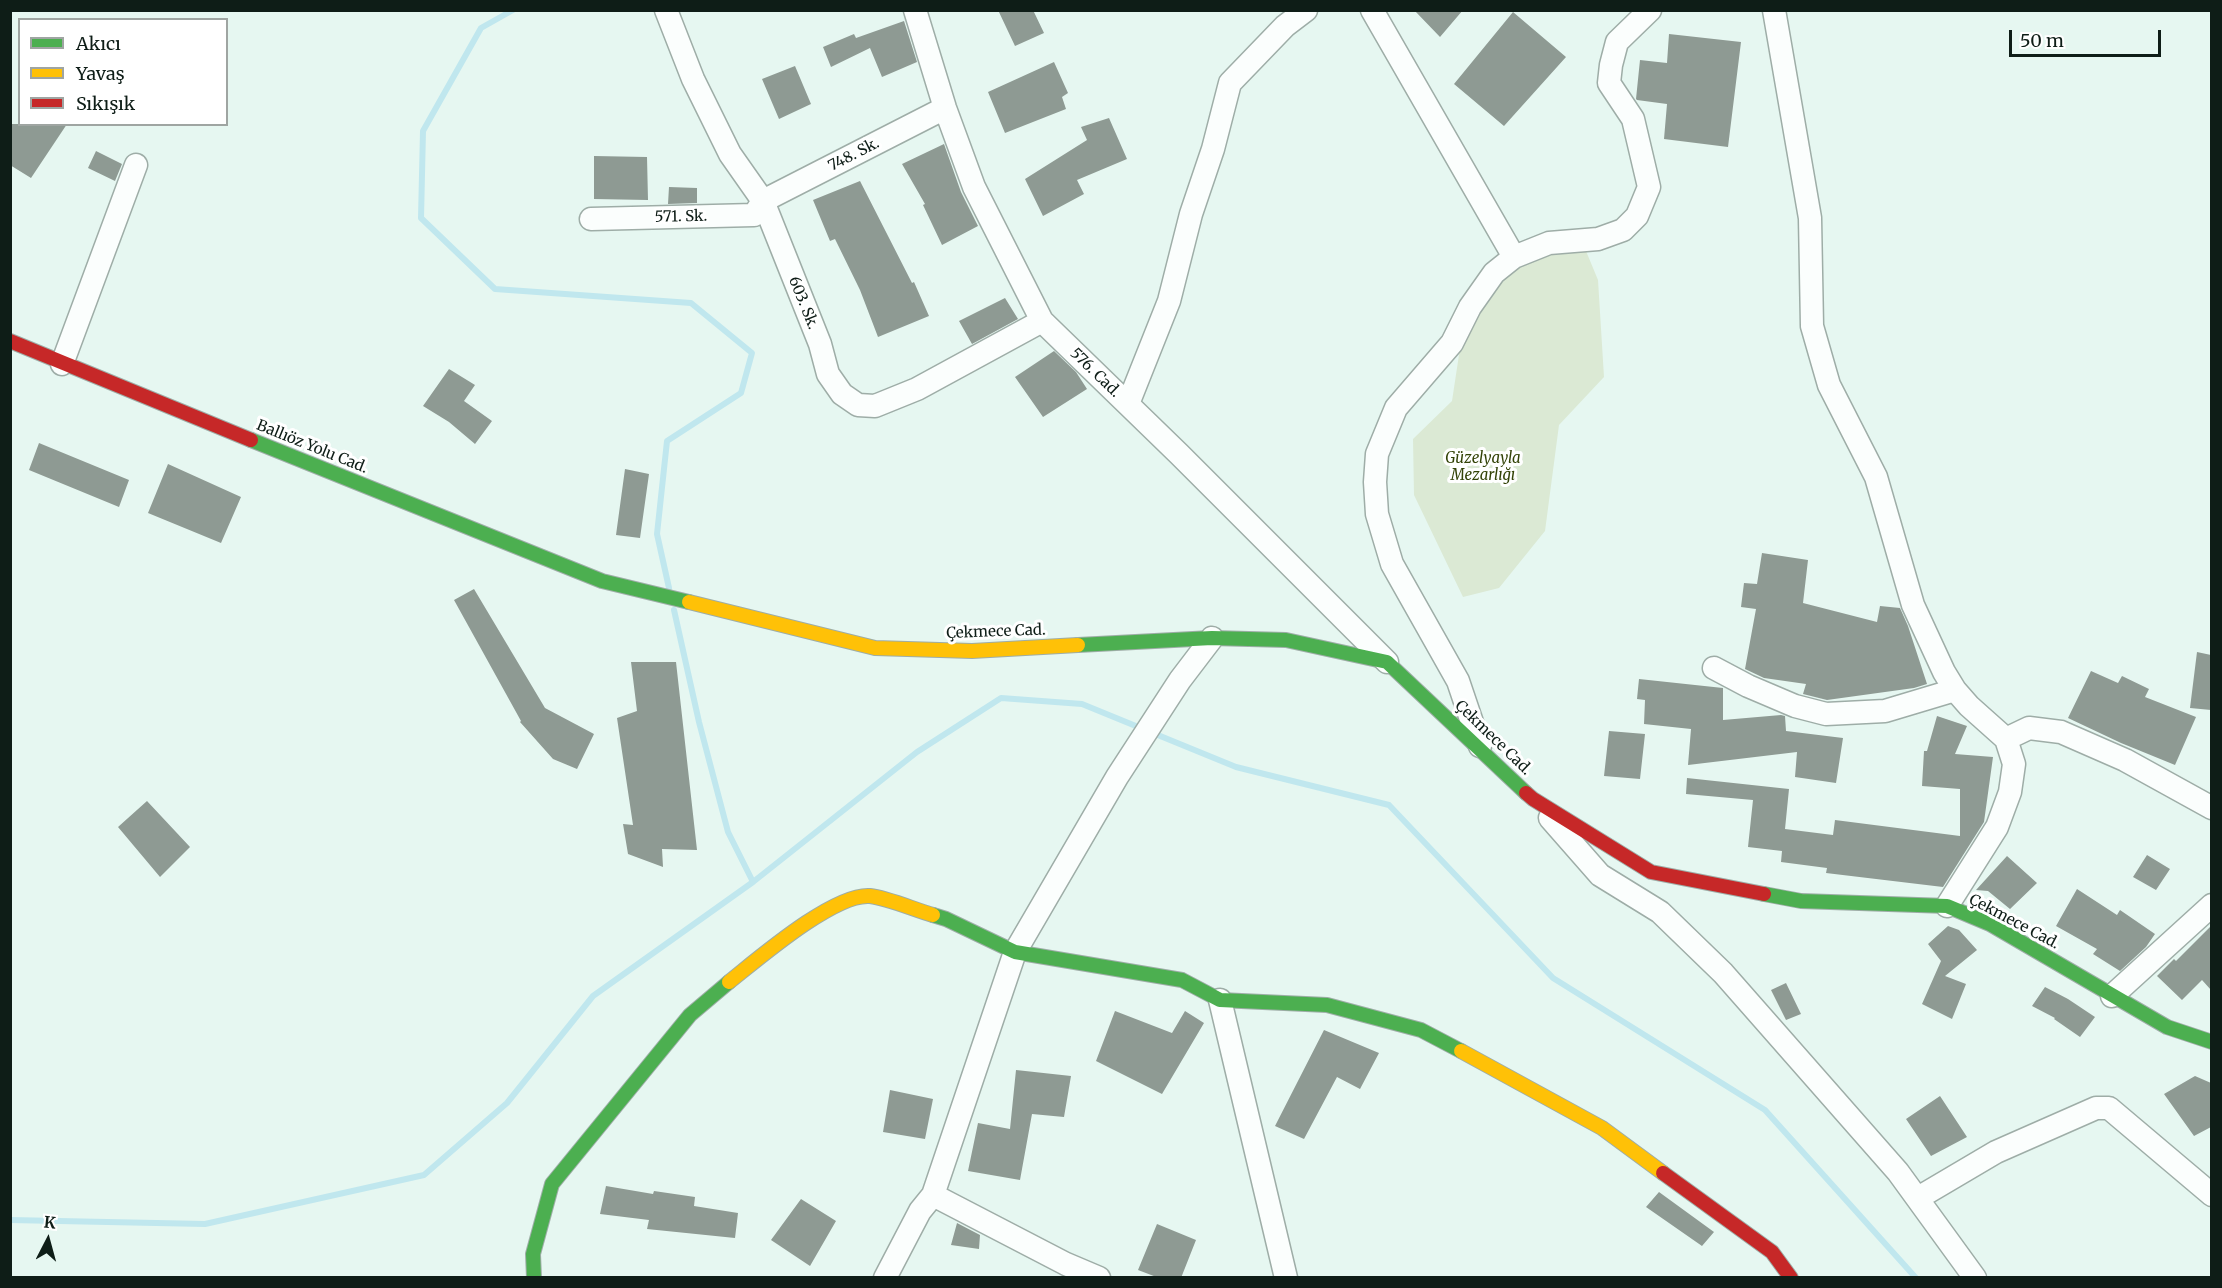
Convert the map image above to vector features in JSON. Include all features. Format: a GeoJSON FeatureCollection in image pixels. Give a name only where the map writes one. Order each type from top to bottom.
{"type":"FeatureCollection","features":[{"type":"Feature","properties":{"kind":"street","name":"603. Sk."},"geometry":{"type":"LineString","coordinates":[[666,10],[693,79],[730,154],[763,201],[820,345],[828,374],[842,394],[858,405],[875,406],[917,389],[1042,321]]}},
{"type":"Feature","properties":{"kind":"street","name":"576. Cad."},"geometry":{"type":"LineString","coordinates":[[915,10],[945,108],[974,187],[1042,321],[1387,662]]}},
{"type":"Feature","properties":{"kind":"street"},"geometry":{"type":"LineString","coordinates":[[1128,404],[1169,301],[1191,214],[1213,149],[1230,83],[1286,26],[1306,10]]}},
{"type":"Feature","properties":{"kind":"street"},"geometry":{"type":"LineString","coordinates":[[1372,10],[1514,257]]}},
{"type":"Feature","properties":{"kind":"street"},"geometry":{"type":"LineString","coordinates":[[1480,748],[1458,681],[1392,564],[1377,514],[1375,482],[1377,454],[1396,408],[1452,343],[1470,307],[1494,273],[1514,257],[1549,243],[1598,239],[1623,230],[1637,216],[1649,187],[1633,119],[1609,83],[1617,42],[1650,10]]}},
{"type":"Feature","properties":{"kind":"street"},"geometry":{"type":"LineString","coordinates":[[1774,10],[1810,218],[1812,326],[1829,385],[1876,477],[1913,605],[1954,690],[2006,739],[2014,764],[2010,792],[1997,827],[1947,906]]}},
{"type":"Feature","properties":{"kind":"street","name":"748. Sk."},"geometry":{"type":"LineString","coordinates":[[763,201],[945,108]]}},
{"type":"Feature","properties":{"kind":"street"},"geometry":{"type":"LineString","coordinates":[[62,364],[136,165]]}},
{"type":"Feature","properties":{"kind":"street","name":"571. Sk."},"geometry":{"type":"LineString","coordinates":[[591,219],[754,215],[763,201]]}},
{"type":"Feature","properties":{"kind":"street","name":"Ballıöz Yolu Cad."},"geometry":{"type":"LineString","coordinates":[[10,341],[602,581],[716,609]]}},
{"type":"Feature","properties":{"kind":"street","name":"Çekmece Cad."},"geometry":{"type":"LineString","coordinates":[[716,609],[875,648],[972,651],[1212,638],[1286,640],[1387,662],[1533,799],[1651,872],[1801,901],[1947,906],[1990,924],[2167,1028],[2211,1042]]}},
{"type":"Feature","properties":{"kind":"street"},"geometry":{"type":"LineString","coordinates":[[885,1278],[920,1211],[933,1195],[1016,952],[1117,777],[1180,680],[1212,638]]}},
{"type":"Feature","properties":{"kind":"street"},"geometry":{"type":"LineString","coordinates":[[1714,668],[1748,686],[1795,705],[1826,714],[1885,711],[1954,690]]}},
{"type":"Feature","properties":{"kind":"street"},"geometry":{"type":"LineString","coordinates":[[2006,739],[2029,728],[2061,732],[2125,760],[2211,808]]}},
{"type":"Feature","properties":{"kind":"street"},"geometry":{"type":"LineString","coordinates":[[1533,799],[1600,875],[1660,912],[1723,973],[1863,1130],[1917,1198],[1975,1278]]}},
{"type":"Feature","properties":{"kind":"street"},"geometry":{"type":"LineString","coordinates":[[534,1278],[533,1254],[552,1184],[690,1015],[771,948],[835,904],[869,896],[897,902],[946,919],[1016,952],[1182,980],[1220,1000],[1327,1005],[1421,1030],[1602,1128],[1772,1252],[1791,1278]]}},
{"type":"Feature","properties":{"kind":"street"},"geometry":{"type":"LineString","coordinates":[[2112,996],[2211,905]]}},
{"type":"Feature","properties":{"kind":"street"},"geometry":{"type":"LineString","coordinates":[[1220,1000],[1286,1278]]}},
{"type":"Feature","properties":{"kind":"street"},"geometry":{"type":"LineString","coordinates":[[1917,1198],[1996,1152],[2096,1108],[2109,1108],[2211,1195]]}},
{"type":"Feature","properties":{"kind":"street"},"geometry":{"type":"LineString","coordinates":[[933,1195],[1066,1264],[1099,1278]]}},
{"type":"Feature","properties":{"kind":"green space","name":"Güzelyayla Mezarlığı"},"geometry":{"type":"Polygon","coordinates":[[[1549,243],[1586,251],[1598,280],[1604,377],[1559,425],[1545,531],[1499,588],[1463,597],[1414,495],[1413,439],[1452,401],[1462,335],[1507,259],[1549,243]]]}},
{"type":"Feature","properties":{"kind":"building"},"geometry":{"type":"Polygon","coordinates":[[[998,10],[1033,10],[1044,33],[1015,46],[998,10]]]}},
{"type":"Feature","properties":{"kind":"building"},"geometry":{"type":"Polygon","coordinates":[[[1414,10],[1463,10],[1440,37],[1414,10]]]}},
{"type":"Feature","properties":{"kind":"building"},"geometry":{"type":"Polygon","coordinates":[[[1513,12],[1566,57],[1504,126],[1454,84],[1513,12]]]}},
{"type":"Feature","properties":{"kind":"building"},"geometry":{"type":"Polygon","coordinates":[[[904,21],[917,62],[882,77],[870,48],[831,67],[823,47],[854,34],[856,38],[904,21]]]}},
{"type":"Feature","properties":{"kind":"building"},"geometry":{"type":"Polygon","coordinates":[[[1669,34],[1741,42],[1728,147],[1664,139],[1667,104],[1636,99],[1640,60],[1667,63],[1669,34]]]}},
{"type":"Feature","properties":{"kind":"building"},"geometry":{"type":"Polygon","coordinates":[[[1054,62],[1068,93],[1062,97],[1066,109],[1005,133],[988,92],[1054,62]]]}},
{"type":"Feature","properties":{"kind":"building"},"geometry":{"type":"Polygon","coordinates":[[[795,66],[811,104],[779,119],[762,79],[795,66]]]}},
{"type":"Feature","properties":{"kind":"building"},"geometry":{"type":"Polygon","coordinates":[[[1109,118],[1127,159],[1077,180],[1084,194],[1043,216],[1025,179],[1087,140],[1081,127],[1109,118]]]}},
{"type":"Feature","properties":{"kind":"building"},"geometry":{"type":"Polygon","coordinates":[[[10,124],[66,126],[31,178],[10,165],[10,124]]]}},
{"type":"Feature","properties":{"kind":"building"},"geometry":{"type":"Polygon","coordinates":[[[944,144],[961,192],[978,226],[942,245],[923,205],[925,204],[902,164],[944,144]]]}},
{"type":"Feature","properties":{"kind":"building"},"geometry":{"type":"Polygon","coordinates":[[[96,151],[122,164],[115,181],[88,168],[96,151]]]}},
{"type":"Feature","properties":{"kind":"building"},"geometry":{"type":"Polygon","coordinates":[[[594,156],[647,157],[648,200],[594,199],[594,156]]]}},
{"type":"Feature","properties":{"kind":"building"},"geometry":{"type":"Polygon","coordinates":[[[860,181],[912,283],[914,282],[929,316],[878,337],[860,290],[835,239],[830,241],[813,200],[860,181]]]}},
{"type":"Feature","properties":{"kind":"building"},"geometry":{"type":"Polygon","coordinates":[[[669,187],[697,188],[697,203],[668,204],[669,187]]]}},
{"type":"Feature","properties":{"kind":"building"},"geometry":{"type":"Polygon","coordinates":[[[1005,298],[1018,319],[972,344],[959,321],[1005,298]]]}},
{"type":"Feature","properties":{"kind":"building"},"geometry":{"type":"Polygon","coordinates":[[[1054,351],[1076,372],[1087,389],[1043,417],[1015,377],[1054,351]]]}},
{"type":"Feature","properties":{"kind":"building"},"geometry":{"type":"Polygon","coordinates":[[[449,369],[475,385],[464,401],[492,421],[475,444],[449,422],[423,406],[449,369]]]}},
{"type":"Feature","properties":{"kind":"building"},"geometry":{"type":"Polygon","coordinates":[[[39,443],[129,480],[119,507],[29,470],[39,443]]]}},
{"type":"Feature","properties":{"kind":"building"},"geometry":{"type":"Polygon","coordinates":[[[168,464],[241,497],[221,543],[148,513],[168,464]]]}},
{"type":"Feature","properties":{"kind":"building"},"geometry":{"type":"Polygon","coordinates":[[[625,469],[649,474],[640,538],[616,535],[625,469]]]}},
{"type":"Feature","properties":{"kind":"building"},"geometry":{"type":"Polygon","coordinates":[[[1762,553],[1808,560],[1803,603],[1877,622],[1880,606],[1900,608],[1927,684],[1914,688],[1827,700],[1803,694],[1806,684],[1764,678],[1745,669],[1756,609],[1741,607],[1744,583],[1757,584],[1762,553]]]}},
{"type":"Feature","properties":{"kind":"building"},"geometry":{"type":"Polygon","coordinates":[[[474,589],[545,708],[594,734],[577,769],[553,759],[520,722],[454,600],[474,589]]]}},
{"type":"Feature","properties":{"kind":"building"},"geometry":{"type":"Polygon","coordinates":[[[2197,652],[2211,655],[2211,710],[2190,708],[2197,652]]]}},
{"type":"Feature","properties":{"kind":"building"},"geometry":{"type":"Polygon","coordinates":[[[631,662],[676,662],[697,850],[662,849],[663,867],[628,854],[623,824],[633,825],[617,718],[637,711],[631,662]]]}},
{"type":"Feature","properties":{"kind":"building"},"geometry":{"type":"Polygon","coordinates":[[[2091,671],[2118,683],[2122,676],[2149,689],[2145,697],[2196,717],[2175,765],[2068,718],[2091,671]]]}},
{"type":"Feature","properties":{"kind":"building"},"geometry":{"type":"Polygon","coordinates":[[[1639,679],[1723,688],[1723,720],[1781,715],[1785,716],[1786,731],[1843,738],[1836,783],[1795,777],[1797,752],[1688,765],[1691,729],[1644,724],[1645,700],[1637,699],[1639,679]]]}},
{"type":"Feature","properties":{"kind":"building"},"geometry":{"type":"Polygon","coordinates":[[[1937,716],[1967,726],[1955,754],[1993,757],[1984,822],[1943,887],[1826,873],[1827,868],[1781,862],[1782,851],[1748,847],[1753,800],[1686,794],[1687,778],[1789,789],[1785,829],[1833,835],[1835,820],[1960,836],[1960,789],[1922,786],[1924,751],[1927,751],[1937,716]]]}},
{"type":"Feature","properties":{"kind":"building"},"geometry":{"type":"Polygon","coordinates":[[[1609,731],[1645,734],[1640,779],[1604,776],[1609,731]]]}},
{"type":"Feature","properties":{"kind":"building"},"geometry":{"type":"Polygon","coordinates":[[[147,801],[190,847],[160,877],[118,827],[147,801]]]}},
{"type":"Feature","properties":{"kind":"building"},"geometry":{"type":"Polygon","coordinates":[[[2147,855],[2170,869],[2156,890],[2133,877],[2147,855]]]}},
{"type":"Feature","properties":{"kind":"building"},"geometry":{"type":"Polygon","coordinates":[[[2007,856],[2037,883],[2010,909],[1988,891],[1976,890],[2007,856]]]}},
{"type":"Feature","properties":{"kind":"building"},"geometry":{"type":"Polygon","coordinates":[[[2077,889],[2117,915],[2120,910],[2155,934],[2146,947],[2120,971],[2093,954],[2097,949],[2056,926],[2077,889]]]}},
{"type":"Feature","properties":{"kind":"building"},"geometry":{"type":"Polygon","coordinates":[[[1948,926],[1959,930],[1977,950],[1945,976],[1966,984],[1952,1019],[1922,1004],[1941,961],[1928,944],[1948,926]]]}},
{"type":"Feature","properties":{"kind":"building"},"geometry":{"type":"Polygon","coordinates":[[[2211,926],[2211,990],[2202,980],[2182,1000],[2157,976],[2174,959],[2176,961],[2211,926]]]}},
{"type":"Feature","properties":{"kind":"building"},"geometry":{"type":"Polygon","coordinates":[[[1786,983],[1801,1014],[1786,1020],[1771,990],[1786,983]]]}},
{"type":"Feature","properties":{"kind":"building"},"geometry":{"type":"Polygon","coordinates":[[[2045,987],[2095,1017],[2080,1037],[2055,1018],[2032,1006],[2045,987]]]}},
{"type":"Feature","properties":{"kind":"building"},"geometry":{"type":"Polygon","coordinates":[[[1115,1011],[1172,1033],[1185,1011],[1204,1023],[1162,1094],[1096,1061],[1115,1011]]]}},
{"type":"Feature","properties":{"kind":"building"},"geometry":{"type":"Polygon","coordinates":[[[1324,1030],[1379,1053],[1360,1089],[1337,1077],[1304,1139],[1275,1126],[1324,1030]]]}},
{"type":"Feature","properties":{"kind":"building"},"geometry":{"type":"Polygon","coordinates":[[[1016,1070],[1071,1076],[1064,1117],[1032,1114],[1020,1180],[968,1171],[978,1123],[1010,1129],[1016,1070]]]}},
{"type":"Feature","properties":{"kind":"building"},"geometry":{"type":"Polygon","coordinates":[[[2195,1076],[2211,1083],[2211,1127],[2194,1136],[2164,1094],[2195,1076]]]}},
{"type":"Feature","properties":{"kind":"building"},"geometry":{"type":"Polygon","coordinates":[[[890,1090],[933,1099],[925,1139],[883,1132],[890,1090]]]}},
{"type":"Feature","properties":{"kind":"building"},"geometry":{"type":"Polygon","coordinates":[[[1940,1096],[1967,1137],[1931,1156],[1906,1119],[1940,1096]]]}},
{"type":"Feature","properties":{"kind":"building"},"geometry":{"type":"Polygon","coordinates":[[[606,1186],[653,1194],[654,1191],[695,1197],[694,1206],[738,1213],[735,1238],[647,1229],[649,1220],[600,1214],[606,1186]]]}},
{"type":"Feature","properties":{"kind":"building"},"geometry":{"type":"Polygon","coordinates":[[[1659,1192],[1714,1232],[1702,1246],[1646,1207],[1659,1192]]]}},
{"type":"Feature","properties":{"kind":"building"},"geometry":{"type":"Polygon","coordinates":[[[801,1199],[836,1221],[810,1266],[771,1240],[801,1199]]]}},
{"type":"Feature","properties":{"kind":"building"},"geometry":{"type":"Polygon","coordinates":[[[957,1223],[980,1235],[979,1249],[951,1245],[957,1223]]]}},
{"type":"Feature","properties":{"kind":"building"},"geometry":{"type":"Polygon","coordinates":[[[1157,1224],[1196,1240],[1181,1278],[1159,1278],[1138,1270],[1157,1224]]]}},
{"type":"Feature","properties":{"kind":"waterway"},"geometry":{"type":"LineString","coordinates":[[513,10],[481,28],[423,131],[421,218],[495,289],[691,303],[752,353],[741,393],[667,441],[657,534],[669,588]]}},
{"type":"Feature","properties":{"kind":"waterway"},"geometry":{"type":"LineString","coordinates":[[674,610],[699,722],[728,832],[753,882]]}},
{"type":"Feature","properties":{"kind":"waterway"},"geometry":{"type":"LineString","coordinates":[[10,1220],[205,1224],[424,1175],[507,1103],[593,996],[753,882],[917,752],[1001,698],[1082,704],[1236,767],[1389,805],[1553,978],[1765,1110],[1916,1278]]}},
{"type":"Feature","properties":{"kind":"traffic: fast"},"geometry":{"type":"LineString","coordinates":[[251,440],[602,581],[689,602]]}},
{"type":"Feature","properties":{"kind":"traffic: fast"},"geometry":{"type":"LineString","coordinates":[[1078,645],[1212,638],[1286,640],[1387,662],[1526,793]]}},
{"type":"Feature","properties":{"kind":"traffic: fast"},"geometry":{"type":"LineString","coordinates":[[1764,894],[1801,901],[1947,906],[1990,924],[2167,1027],[2212,1042]]}},
{"type":"Feature","properties":{"kind":"traffic: fast"},"geometry":{"type":"LineString","coordinates":[[933,915],[1015,952],[1182,980],[1220,1000],[1327,1005],[1421,1030],[1461,1051]]}},
{"type":"Feature","properties":{"kind":"traffic: fast"},"geometry":{"type":"LineString","coordinates":[[534,1278],[533,1254],[552,1184],[690,1015],[729,982]]}},
{"type":"Feature","properties":{"kind":"traffic: slow"},"geometry":{"type":"LineString","coordinates":[[689,602],[875,648],[972,651],[1078,645]]}},
{"type":"Feature","properties":{"kind":"traffic: slow"},"geometry":{"type":"LineString","coordinates":[[729,982],[797,929],[837,905],[855,898],[877,897],[933,915]]}},
{"type":"Feature","properties":{"kind":"traffic: slow"},"geometry":{"type":"LineString","coordinates":[[1461,1051],[1602,1128],[1663,1173]]}},
{"type":"Feature","properties":{"kind":"traffic: jam"},"geometry":{"type":"LineString","coordinates":[[10,341],[251,440]]}},
{"type":"Feature","properties":{"kind":"traffic: jam"},"geometry":{"type":"LineString","coordinates":[[1526,793],[1651,872],[1764,894]]}},
{"type":"Feature","properties":{"kind":"traffic: jam"},"geometry":{"type":"LineString","coordinates":[[1663,1173],[1772,1252],[1791,1278]]}}]}
